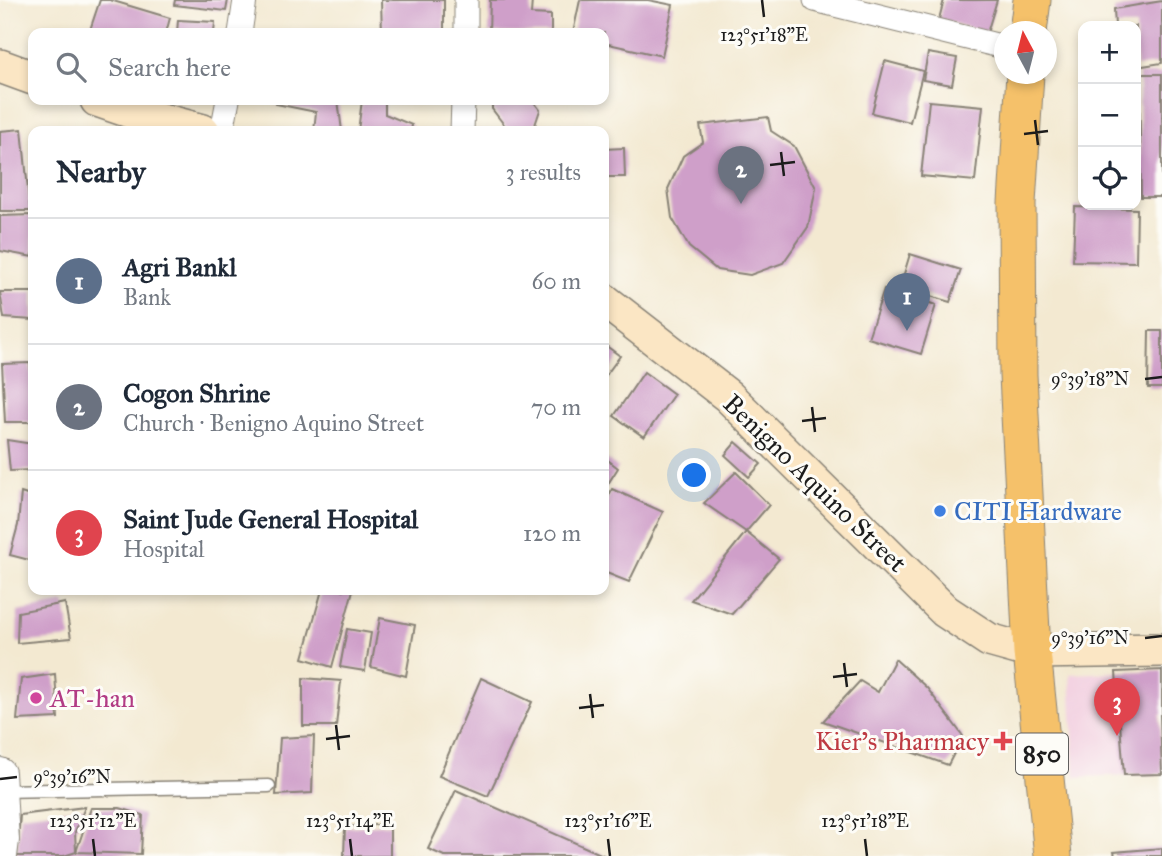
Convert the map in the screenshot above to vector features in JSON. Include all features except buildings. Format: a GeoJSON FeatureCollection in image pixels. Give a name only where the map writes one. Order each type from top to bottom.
{"type":"FeatureCollection","features":[{"type":"Feature","properties":{"kind":"main road"},"geometry":{"type":"LineString","coordinates":[[1029,21],[1032,0]]}},
{"type":"Feature","properties":{"kind":"main road"},"geometry":{"type":"LineString","coordinates":[[0,66],[28,76]]}},
{"type":"Feature","properties":{"kind":"main road","name":"850"},"geometry":{"type":"LineString","coordinates":[[1024,84],[1017,203],[1018,375],[1032,652],[1053,856]]}},
{"type":"Feature","properties":{"kind":"main road"},"geometry":{"type":"LineString","coordinates":[[112,105],[184,126]]}},
{"type":"Feature","properties":{"kind":"main road","name":"Benigno Aquino Street"},"geometry":{"type":"LineString","coordinates":[[609,304],[728,396],[945,611],[989,640],[1032,652],[1162,650]]}},
{"type":"Feature","properties":{"kind":"street"},"geometry":{"type":"LineString","coordinates":[[241,28],[245,0]]}},
{"type":"Feature","properties":{"kind":"street"},"geometry":{"type":"LineString","coordinates":[[466,0],[466,28]]}},
{"type":"Feature","properties":{"kind":"street"},"geometry":{"type":"LineString","coordinates":[[815,0],[994,45]]}},
{"type":"Feature","properties":{"kind":"street"},"geometry":{"type":"LineString","coordinates":[[223,126],[227,105]]}},
{"type":"Feature","properties":{"kind":"street"},"geometry":{"type":"LineString","coordinates":[[462,126],[463,105]]}},
{"type":"Feature","properties":{"kind":"street"},"geometry":{"type":"LineString","coordinates":[[0,773],[4,840],[2,856]]}},
{"type":"Feature","properties":{"kind":"lane"},"geometry":{"type":"LineString","coordinates":[[1,791],[269,786]]}},
{"type":"Feature","properties":{"kind":"shaded area"},"geometry":{"type":"Polygon","coordinates":[[[1162,670],[1162,774],[1075,777],[1070,674],[1162,670]]]}},
{"type":"Feature","properties":{"kind":"place","name":"Cogon Shrine"},"geometry":{"type":"Point","coordinates":[741,204]}},
{"type":"Feature","properties":{"kind":"place","name":"Agri Bankl"},"geometry":{"type":"Point","coordinates":[907,331]}},
{"type":"Feature","properties":{"kind":"place","name":"CITI Hardware"},"geometry":{"type":"Point","coordinates":[940,511]}},
{"type":"Feature","properties":{"kind":"place","name":"AT-han"},"geometry":{"type":"Point","coordinates":[36,698]}},
{"type":"Feature","properties":{"kind":"place","name":"Saint Jude General Hospital"},"geometry":{"type":"Point","coordinates":[1117,736]}},
{"type":"Feature","properties":{"kind":"place","name":"Kier's Pharmacy"},"geometry":{"type":"Point","coordinates":[1003,741]}}]}
